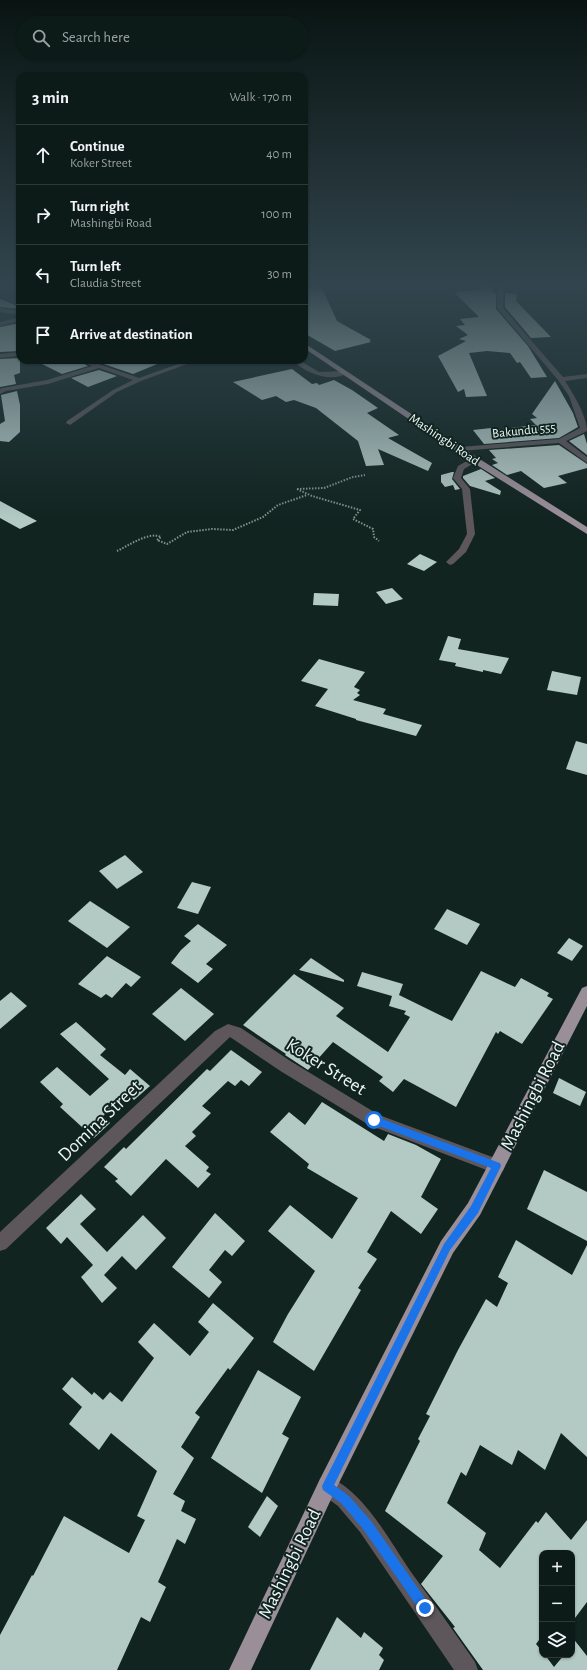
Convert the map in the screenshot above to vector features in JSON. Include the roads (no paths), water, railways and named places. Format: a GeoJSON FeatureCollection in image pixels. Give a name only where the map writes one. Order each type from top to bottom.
{"type":"FeatureCollection","features":[{"type":"Feature","properties":{"kind":"main road","name":"Mashingbi Road"},"geometry":{"type":"LineString","coordinates":[[332,364],[475,460],[587,531]]}},
{"type":"Feature","properties":{"kind":"main road","name":"Mashingbi Road"},"geometry":{"type":"LineString","coordinates":[[240,1670],[327,1486],[447,1247],[474,1209],[587,992]]}},
{"type":"Feature","properties":{"kind":"street"},"geometry":{"type":"LineString","coordinates":[[93,364],[139,380]]}},
{"type":"Feature","properties":{"kind":"street"},"geometry":{"type":"LineString","coordinates":[[70,423],[115,391],[139,380],[184,364]]}},
{"type":"Feature","properties":{"kind":"street"},"geometry":{"type":"LineString","coordinates":[[301,364],[316,374],[328,375],[344,372]]}},
{"type":"Feature","properties":{"kind":"street"},"geometry":{"type":"LineString","coordinates":[[547,364],[561,380],[587,376]]}},
{"type":"Feature","properties":{"kind":"street"},"geometry":{"type":"LineString","coordinates":[[0,392],[4,389],[64,378],[99,366]]}},
{"type":"Feature","properties":{"kind":"street","name":"Bakundu 555"},"geometry":{"type":"LineString","coordinates":[[460,449],[561,441],[584,429],[584,425],[572,396],[561,380]]}},
{"type":"Feature","properties":{"kind":"street"},"geometry":{"type":"LineString","coordinates":[[561,441],[587,461]]}},
{"type":"Feature","properties":{"kind":"street"},"geometry":{"type":"LineString","coordinates":[[450,562],[464,550],[471,534],[466,489],[457,478],[461,468],[475,460]]}},
{"type":"Feature","properties":{"kind":"street","name":"Koker Street"},"geometry":{"type":"LineString","coordinates":[[228,1030],[236,1032],[287,1067],[374,1120],[497,1166]]}},
{"type":"Feature","properties":{"kind":"street","name":"Domina Street"},"geometry":{"type":"LineString","coordinates":[[0,1244],[214,1040],[228,1030]]}},
{"type":"Feature","properties":{"kind":"street"},"geometry":{"type":"LineString","coordinates":[[327,1486],[345,1499],[367,1525],[467,1670]]}}]}
